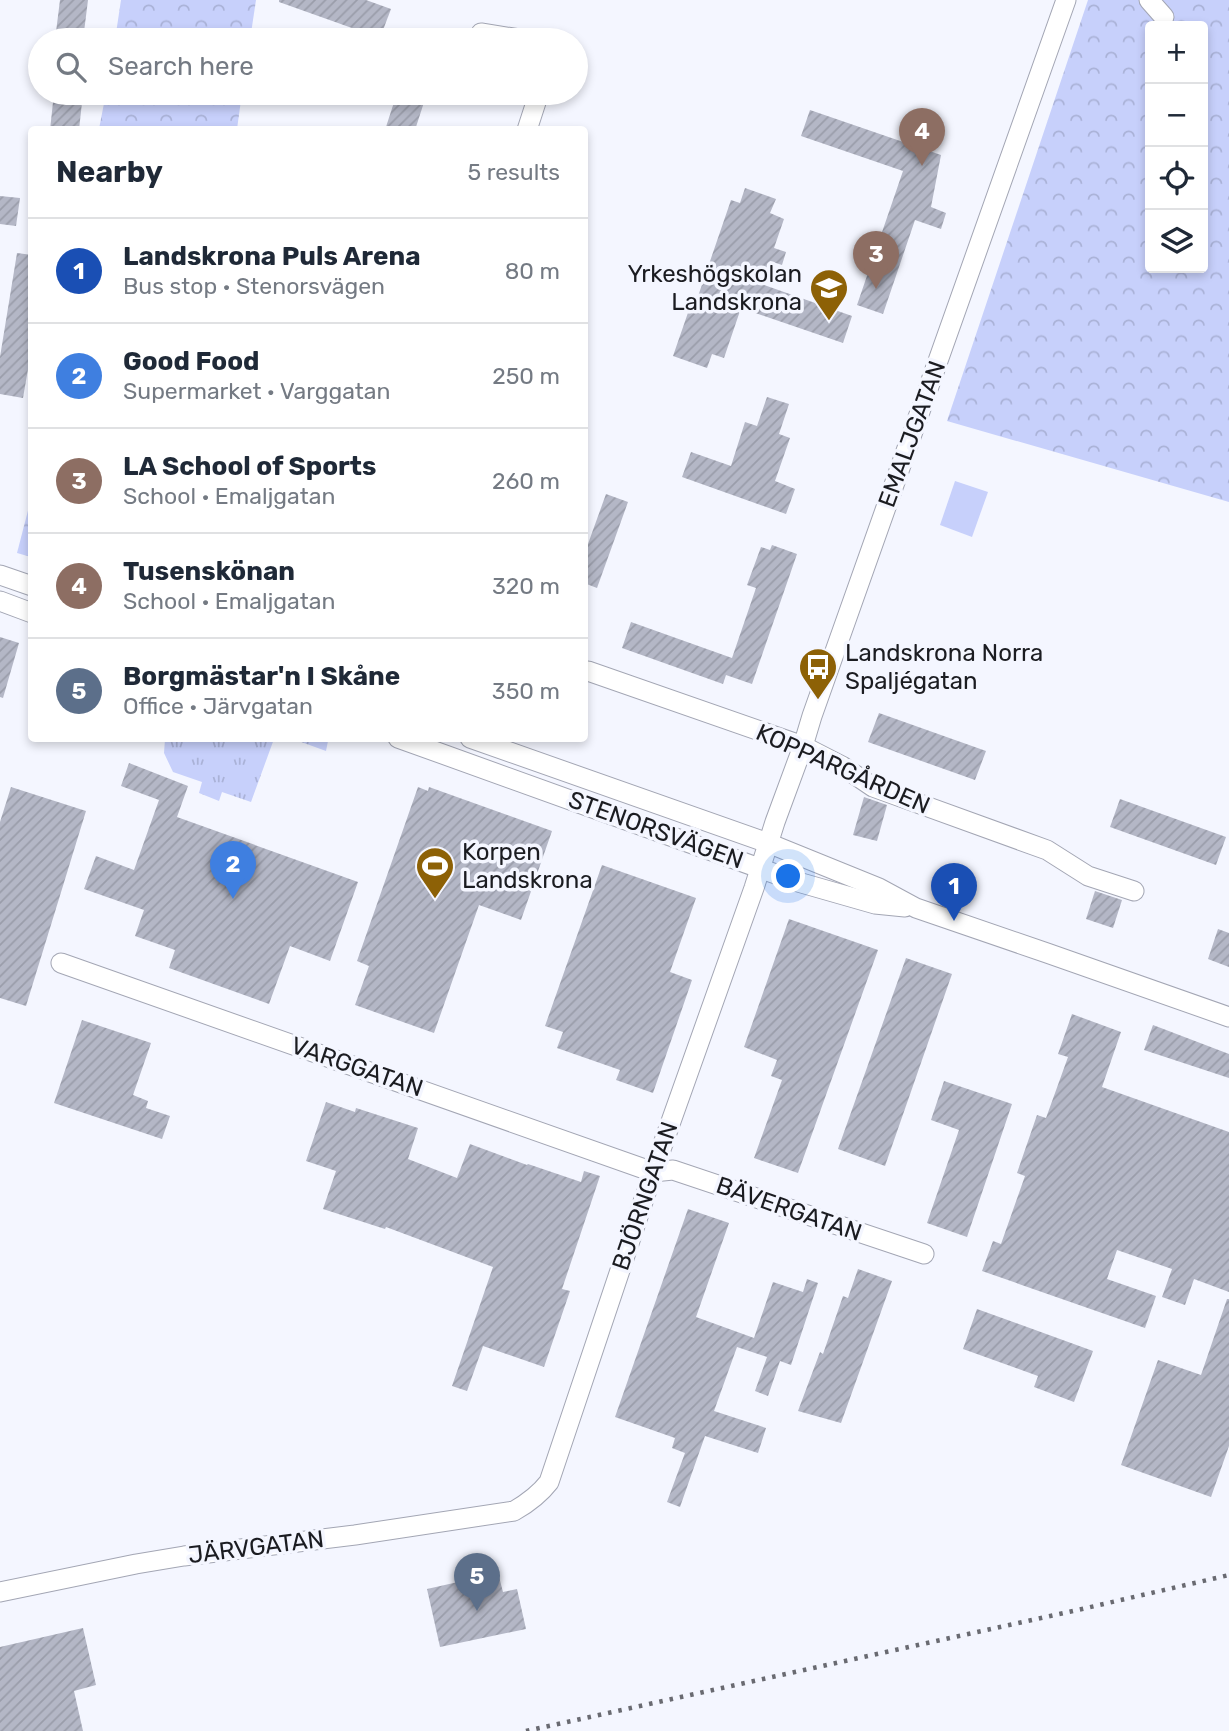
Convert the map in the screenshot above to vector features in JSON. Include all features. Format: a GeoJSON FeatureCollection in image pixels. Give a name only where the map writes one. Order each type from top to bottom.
{"type":"FeatureCollection","features":[{"type":"Feature","properties":{"kind":"street","name":"EMALJGATAN"},"geometry":{"type":"LineString","coordinates":[[760,868],[1066,0]]}},
{"type":"Feature","properties":{"kind":"street"},"geometry":{"type":"LineString","coordinates":[[1149,0],[1164,17]]}},
{"type":"Feature","properties":{"kind":"street"},"geometry":{"type":"LineString","coordinates":[[528,126],[535,105]]}},
{"type":"Feature","properties":{"kind":"street"},"geometry":{"type":"LineString","coordinates":[[0,575],[28,585]]}},
{"type":"Feature","properties":{"kind":"street"},"geometry":{"type":"LineString","coordinates":[[0,601],[28,612]]}},
{"type":"Feature","properties":{"kind":"street","name":"KOPPARGÅRDEN"},"geometry":{"type":"LineString","coordinates":[[588,671],[803,746],[842,766],[873,787],[1047,850],[1088,876],[1134,891]]}},
{"type":"Feature","properties":{"kind":"street","name":"STENORSVÄGEN"},"geometry":{"type":"LineString","coordinates":[[409,742],[798,882],[875,904],[916,908]]}},
{"type":"Feature","properties":{"kind":"street","name":"STENORSVÄGEN"},"geometry":{"type":"LineString","coordinates":[[481,742],[768,843],[879,888],[916,908],[1229,1017]]}},
{"type":"Feature","properties":{"kind":"street","name":"BJÖRNGATAN"},"geometry":{"type":"LineString","coordinates":[[514,1511],[528,1503],[549,1482],[653,1172],[760,868]]}},
{"type":"Feature","properties":{"kind":"street","name":"VARGGATAN"},"geometry":{"type":"LineString","coordinates":[[61,963],[653,1172]]}},
{"type":"Feature","properties":{"kind":"street","name":"BÄVERGATAN"},"geometry":{"type":"LineString","coordinates":[[653,1172],[673,1170],[923,1254]]}},
{"type":"Feature","properties":{"kind":"street","name":"JÄRVGATAN"},"geometry":{"type":"LineString","coordinates":[[0,1592],[184,1556],[355,1535],[514,1511]]}},
{"type":"Feature","properties":{"kind":"green space"},"geometry":{"type":"Polygon","coordinates":[[[121,0],[256,0],[252,28],[117,28],[121,0]]]}},
{"type":"Feature","properties":{"kind":"green space"},"geometry":{"type":"Polygon","coordinates":[[[1088,0],[1229,0],[1229,502],[947,421],[1088,0]]]}},
{"type":"Feature","properties":{"kind":"green space"},"geometry":{"type":"Polygon","coordinates":[[[104,105],[240,105],[237,126],[100,126],[104,105]]]}},
{"type":"Feature","properties":{"kind":"green space"},"geometry":{"type":"Polygon","coordinates":[[[955,481],[988,492],[972,537],[940,525],[955,481]]]}},
{"type":"Feature","properties":{"kind":"green space"},"geometry":{"type":"Polygon","coordinates":[[[28,511],[28,556],[17,553],[28,511]]]}},
{"type":"Feature","properties":{"kind":"green space"},"geometry":{"type":"Polygon","coordinates":[[[165,742],[273,742],[251,802],[222,792],[219,801],[199,793],[202,782],[173,772],[164,753],[165,742]]]}},
{"type":"Feature","properties":{"kind":"green space"},"geometry":{"type":"Polygon","coordinates":[[[301,742],[328,742],[326,751],[301,742]]]}},
{"type":"Feature","properties":{"kind":"building"},"geometry":{"type":"Polygon","coordinates":[[[60,0],[88,0],[84,28],[56,28],[60,0]]]}},
{"type":"Feature","properties":{"kind":"building"},"geometry":{"type":"Polygon","coordinates":[[[366,0],[391,9],[384,28],[352,28],[279,2],[366,0]]]}},
{"type":"Feature","properties":{"kind":"building"},"geometry":{"type":"Polygon","coordinates":[[[53,105],[82,105],[79,126],[50,126],[53,105]]]}},
{"type":"Feature","properties":{"kind":"building"},"geometry":{"type":"Polygon","coordinates":[[[393,105],[423,105],[416,126],[386,126],[393,105]]]}},
{"type":"Feature","properties":{"kind":"building"},"geometry":{"type":"Polygon","coordinates":[[[810,110],[941,155],[931,207],[946,213],[941,229],[915,220],[883,314],[857,305],[903,171],[801,136],[810,110]]]}},
{"type":"Feature","properties":{"kind":"building"},"geometry":{"type":"Polygon","coordinates":[[[745,188],[776,199],[770,213],[784,219],[774,248],[786,252],[782,265],[770,261],[761,284],[852,316],[843,343],[741,308],[724,358],[712,354],[707,368],[673,356],[691,304],[695,305],[731,200],[740,203],[745,188]]]}},
{"type":"Feature","properties":{"kind":"building"},"geometry":{"type":"Polygon","coordinates":[[[0,196],[20,198],[16,226],[0,224],[0,196]]]}},
{"type":"Feature","properties":{"kind":"building"},"geometry":{"type":"Polygon","coordinates":[[[17,253],[28,254],[28,369],[23,398],[0,394],[0,357],[17,253]]]}},
{"type":"Feature","properties":{"kind":"building"},"geometry":{"type":"Polygon","coordinates":[[[767,397],[789,404],[779,434],[790,438],[775,481],[795,489],[786,514],[682,477],[691,452],[731,466],[745,422],[757,426],[767,397]]]}},
{"type":"Feature","properties":{"kind":"building"},"geometry":{"type":"Polygon","coordinates":[[[606,494],[628,502],[597,588],[588,585],[588,544],[606,494]]]}},
{"type":"Feature","properties":{"kind":"building"},"geometry":{"type":"Polygon","coordinates":[[[772,545],[797,554],[752,684],[726,675],[723,684],[622,648],[631,622],[732,658],[756,588],[747,585],[761,547],[770,550],[772,545]]]}},
{"type":"Feature","properties":{"kind":"building"},"geometry":{"type":"Polygon","coordinates":[[[0,637],[19,643],[3,698],[0,697],[0,637]]]}},
{"type":"Feature","properties":{"kind":"building"},"geometry":{"type":"Polygon","coordinates":[[[879,713],[986,751],[975,780],[868,742],[879,713]]]}},
{"type":"Feature","properties":{"kind":"building"},"geometry":{"type":"Polygon","coordinates":[[[129,763],[188,786],[177,817],[358,882],[330,961],[290,946],[269,1004],[169,968],[175,950],[135,936],[144,910],[84,889],[96,856],[134,870],[159,800],[121,786],[129,763]]]}},
{"type":"Feature","properties":{"kind":"building"},"geometry":{"type":"Polygon","coordinates":[[[11,787],[86,811],[26,1006],[0,998],[0,822],[11,787]]]}},
{"type":"Feature","properties":{"kind":"building"},"geometry":{"type":"Polygon","coordinates":[[[418,787],[428,791],[429,787],[552,831],[521,920],[479,905],[434,1033],[355,1005],[369,966],[357,961],[418,787]]]}},
{"type":"Feature","properties":{"kind":"building"},"geometry":{"type":"Polygon","coordinates":[[[864,797],[887,805],[877,841],[853,835],[864,797]]]}},
{"type":"Feature","properties":{"kind":"building"},"geometry":{"type":"Polygon","coordinates":[[[1120,799],[1226,837],[1216,865],[1110,827],[1120,799]]]}},
{"type":"Feature","properties":{"kind":"building"},"geometry":{"type":"Polygon","coordinates":[[[602,865],[696,898],[670,972],[692,980],[653,1093],[616,1080],[620,1070],[557,1048],[563,1032],[545,1026],[602,865]]]}},
{"type":"Feature","properties":{"kind":"building"},"geometry":{"type":"Polygon","coordinates":[[[1095,891],[1122,900],[1113,928],[1086,919],[1095,891]]]}},
{"type":"Feature","properties":{"kind":"building"},"geometry":{"type":"Polygon","coordinates":[[[789,919],[878,950],[798,1173],[754,1158],[782,1080],[771,1076],[777,1060],[744,1047],[789,919]]]}},
{"type":"Feature","properties":{"kind":"building"},"geometry":{"type":"Polygon","coordinates":[[[1218,929],[1229,933],[1229,967],[1208,959],[1218,929]]]}},
{"type":"Feature","properties":{"kind":"building"},"geometry":{"type":"Polygon","coordinates":[[[906,958],[952,974],[885,1166],[838,1149],[906,958]]]}},
{"type":"Feature","properties":{"kind":"building"},"geometry":{"type":"Polygon","coordinates":[[[1072,1014],[1121,1032],[1102,1087],[1229,1132],[1229,1292],[1194,1279],[1185,1305],[1162,1297],[1172,1269],[1117,1250],[1107,1279],[1156,1296],[1145,1328],[982,1271],[993,1241],[1001,1244],[1025,1176],[1017,1173],[1037,1115],[1046,1118],[1068,1057],[1058,1054],[1072,1014]]]}},
{"type":"Feature","properties":{"kind":"building"},"geometry":{"type":"Polygon","coordinates":[[[82,1020],[151,1043],[133,1095],[148,1101],[146,1108],[170,1116],[162,1139],[54,1103],[82,1020]]]}},
{"type":"Feature","properties":{"kind":"building"},"geometry":{"type":"Polygon","coordinates":[[[1153,1025],[1229,1054],[1229,1078],[1144,1050],[1153,1025]]]}},
{"type":"Feature","properties":{"kind":"building"},"geometry":{"type":"Polygon","coordinates":[[[944,1081],[1012,1104],[967,1237],[927,1223],[959,1130],[931,1120],[944,1081]]]}},
{"type":"Feature","properties":{"kind":"building"},"geometry":{"type":"Polygon","coordinates":[[[326,1102],[355,1112],[356,1108],[418,1128],[408,1159],[457,1178],[470,1144],[581,1182],[584,1171],[600,1176],[562,1289],[570,1291],[544,1367],[483,1346],[467,1391],[452,1386],[493,1267],[386,1227],[385,1229],[323,1209],[336,1171],[306,1161],[326,1102]]]}},
{"type":"Feature","properties":{"kind":"building"},"geometry":{"type":"Polygon","coordinates":[[[688,1209],[729,1223],[696,1317],[754,1338],[773,1282],[803,1292],[807,1279],[818,1283],[791,1365],[780,1361],[768,1396],[755,1391],[767,1357],[737,1347],[714,1411],[766,1428],[758,1453],[705,1436],[680,1507],[667,1502],[685,1453],[672,1448],[675,1438],[615,1417],[688,1209]]]}},
{"type":"Feature","properties":{"kind":"building"},"geometry":{"type":"Polygon","coordinates":[[[858,1269],[892,1281],[841,1423],[798,1411],[820,1352],[823,1354],[843,1296],[848,1298],[858,1269]]]}},
{"type":"Feature","properties":{"kind":"building"},"geometry":{"type":"Polygon","coordinates":[[[1227,1299],[1229,1446],[1211,1497],[1121,1465],[1158,1360],[1201,1375],[1227,1299]]]}},
{"type":"Feature","properties":{"kind":"building"},"geometry":{"type":"Polygon","coordinates":[[[977,1309],[1093,1351],[1074,1402],[1034,1387],[1038,1376],[963,1349],[977,1309]]]}},
{"type":"Feature","properties":{"kind":"building"},"geometry":{"type":"Polygon","coordinates":[[[498,1573],[503,1592],[517,1589],[526,1629],[440,1647],[427,1589],[498,1573]]]}},
{"type":"Feature","properties":{"kind":"building"},"geometry":{"type":"Polygon","coordinates":[[[83,1628],[96,1685],[74,1691],[83,1731],[0,1731],[0,1647],[83,1628]]]}},
{"type":"Feature","properties":{"kind":"railway"},"geometry":{"type":"LineString","coordinates":[[526,1731],[1229,1575]]}},
{"type":"Feature","properties":{"kind":"place","name":"Tusenskönan"},"geometry":{"type":"Point","coordinates":[922,166]}},
{"type":"Feature","properties":{"kind":"place","name":"LA School of Sports"},"geometry":{"type":"Point","coordinates":[876,289]}},
{"type":"Feature","properties":{"kind":"place","name":"Yrkeshögskolan Landskrona"},"geometry":{"type":"Point","coordinates":[829,322]}},
{"type":"Feature","properties":{"kind":"place","name":"Landskrona Norra Spaljégatan"},"geometry":{"type":"Point","coordinates":[818,701]}},
{"type":"Feature","properties":{"kind":"place","name":"Good Food"},"geometry":{"type":"Point","coordinates":[233,899]}},
{"type":"Feature","properties":{"kind":"place","name":"Korpen Landskrona"},"geometry":{"type":"Point","coordinates":[435,900]}},
{"type":"Feature","properties":{"kind":"place","name":"Landskrona Puls Arena"},"geometry":{"type":"Point","coordinates":[954,921]}},
{"type":"Feature","properties":{"kind":"place","name":"Borgmästar'n I Skåne"},"geometry":{"type":"Point","coordinates":[477,1611]}}]}
